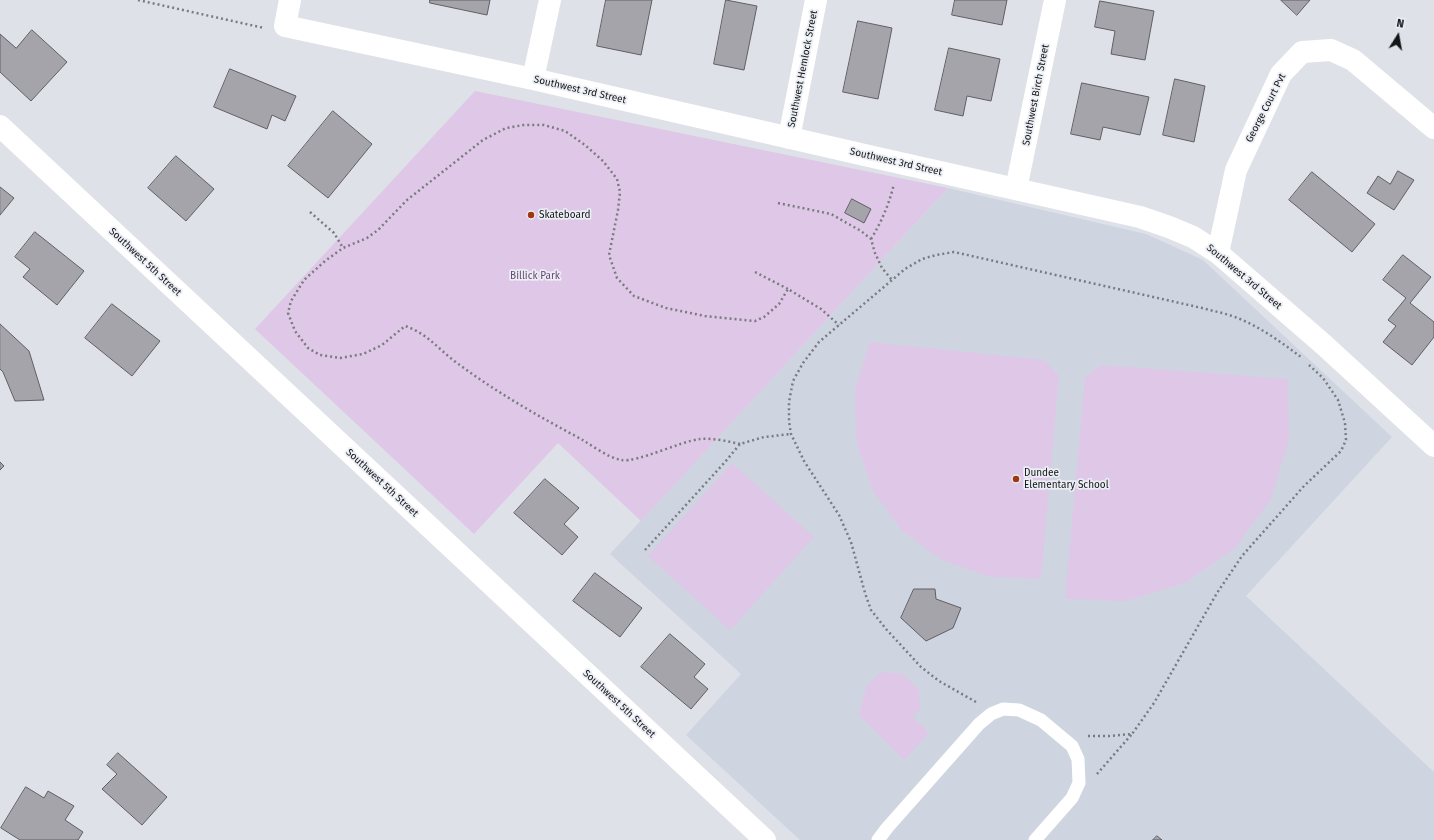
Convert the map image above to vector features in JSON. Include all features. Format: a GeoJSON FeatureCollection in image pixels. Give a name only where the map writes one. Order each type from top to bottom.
{"type":"FeatureCollection","features":[{"type":"Feature","properties":{"kind":"street"},"geometry":{"type":"LineString","coordinates":[[285,26],[290,0]]}},
{"type":"Feature","properties":{"kind":"street"},"geometry":{"type":"LineString","coordinates":[[533,79],[550,0]]}},
{"type":"Feature","properties":{"kind":"street","name":"Southwest Hemlock Street"},"geometry":{"type":"LineString","coordinates":[[790,138],[816,0]]}},
{"type":"Feature","properties":{"kind":"street","name":"Southwest Birch Street"},"geometry":{"type":"LineString","coordinates":[[1016,189],[1055,0]]}},
{"type":"Feature","properties":{"kind":"street","name":"Southwest 3rd Street"},"geometry":{"type":"LineString","coordinates":[[285,26],[533,79],[1140,217],[1169,227],[1193,237],[1218,253],[1323,344],[1434,446]]}},
{"type":"Feature","properties":{"kind":"street","name":"George Court Pvt"},"geometry":{"type":"LineString","coordinates":[[1218,253],[1236,170],[1281,74],[1302,52],[1331,50],[1353,60],[1434,128]]}},
{"type":"Feature","properties":{"kind":"street","name":"Southwest 5th Street"},"geometry":{"type":"LineString","coordinates":[[0,126],[765,840]]}},
{"type":"Feature","properties":{"kind":"lane"},"geometry":{"type":"LineString","coordinates":[[878,840],[979,724],[991,714],[1003,709],[1019,710],[1041,720],[1072,746],[1078,759],[1079,783],[1072,798],[1035,840]]}},
{"type":"Feature","properties":{"kind":"path"},"geometry":{"type":"LineString","coordinates":[[138,0],[261,28],[285,26]]}},
{"type":"Feature","properties":{"kind":"path"},"geometry":{"type":"LineString","coordinates":[[788,289],[779,304],[764,317],[755,320],[705,316],[666,308],[634,296],[617,278],[609,255],[620,192],[617,179],[603,161],[585,145],[565,131],[544,125],[524,125],[506,128],[483,140],[407,200],[378,230],[367,238],[343,248],[325,261],[304,280],[291,301],[288,313],[295,331],[308,348],[320,355],[340,358],[363,354],[382,345],[406,326],[415,329],[427,336],[456,362],[505,396],[550,423],[607,454],[622,460],[638,458],[669,447],[700,439],[726,441],[740,444],[764,437],[790,434]]}},
{"type":"Feature","properties":{"kind":"path"},"geometry":{"type":"LineString","coordinates":[[871,238],[880,224],[890,198],[899,163]]}},
{"type":"Feature","properties":{"kind":"path"},"geometry":{"type":"LineString","coordinates":[[778,203],[831,214],[861,230],[871,238],[875,253],[882,268],[892,280]]}},
{"type":"Feature","properties":{"kind":"path"},"geometry":{"type":"LineString","coordinates":[[310,212],[334,233],[343,248]]}},
{"type":"Feature","properties":{"kind":"path"},"geometry":{"type":"LineString","coordinates":[[991,714],[975,701],[939,681],[921,667],[886,629],[871,610],[864,593],[851,542],[839,514],[804,461],[790,434],[788,421],[789,402],[793,381],[803,363],[819,342],[905,269],[922,258],[954,252],[1202,308],[1236,318],[1265,332],[1287,346],[1306,361],[1323,378],[1338,400],[1345,422],[1346,440],[1341,451],[1304,486],[1242,556],[1217,593],[1154,703],[1132,734],[1095,776],[1079,783]]}},
{"type":"Feature","properties":{"kind":"path"},"geometry":{"type":"LineString","coordinates":[[755,272],[788,289],[821,309],[840,325]]}},
{"type":"Feature","properties":{"kind":"path"},"geometry":{"type":"LineString","coordinates":[[645,550],[740,444]]}},
{"type":"Feature","properties":{"kind":"path"},"geometry":{"type":"LineString","coordinates":[[1072,746],[1087,736],[1132,734]]}},
{"type":"Feature","properties":{"kind":"shaded area","name":"Dundee Elementary School"},"geometry":{"type":"Polygon","coordinates":[[[948,188],[1146,234],[1203,260],[1392,437],[1246,596],[1434,772],[1434,840],[800,840],[686,735],[741,674],[610,554],[948,188]]]}},
{"type":"Feature","properties":{"kind":"green space","name":"Billick Park"},"geometry":{"type":"Polygon","coordinates":[[[475,91],[948,188],[641,521],[558,443],[474,534],[255,329],[475,91]]]}},
{"type":"Feature","properties":{"kind":"green space"},"geometry":{"type":"Polygon","coordinates":[[[870,342],[1044,360],[1059,376],[1041,579],[990,577],[942,560],[901,530],[872,489],[856,441],[855,390],[870,342]]]}},
{"type":"Feature","properties":{"kind":"green space"},"geometry":{"type":"Polygon","coordinates":[[[1101,365],[1288,379],[1289,440],[1271,499],[1235,548],[1185,583],[1126,601],[1065,599],[1085,377],[1101,365]]]}},
{"type":"Feature","properties":{"kind":"green space"},"geometry":{"type":"Polygon","coordinates":[[[732,463],[814,537],[730,630],[648,556],[732,463]]]}},
{"type":"Feature","properties":{"kind":"green space"},"geometry":{"type":"Polygon","coordinates":[[[881,672],[903,674],[919,690],[920,709],[913,717],[929,733],[904,760],[859,715],[866,687],[881,672]]]}},
{"type":"Feature","properties":{"kind":"building"},"geometry":{"type":"Polygon","coordinates":[[[430,0],[490,0],[487,15],[430,3],[430,0]]]}},
{"type":"Feature","properties":{"kind":"building"},"geometry":{"type":"Polygon","coordinates":[[[606,0],[652,0],[641,55],[597,46],[606,0]]]}},
{"type":"Feature","properties":{"kind":"building"},"geometry":{"type":"Polygon","coordinates":[[[726,0],[757,6],[744,70],[714,64],[726,0]]]}},
{"type":"Feature","properties":{"kind":"building"},"geometry":{"type":"Polygon","coordinates":[[[955,0],[1007,0],[1002,25],[952,15],[955,0]]]}},
{"type":"Feature","properties":{"kind":"building"},"geometry":{"type":"Polygon","coordinates":[[[1281,0],[1310,0],[1297,15],[1281,0]]]}},
{"type":"Feature","properties":{"kind":"building"},"geometry":{"type":"Polygon","coordinates":[[[1100,1],[1154,11],[1145,60],[1111,54],[1115,31],[1095,27],[1100,1]]]}},
{"type":"Feature","properties":{"kind":"building"},"geometry":{"type":"Polygon","coordinates":[[[858,21],[892,28],[878,99],[843,92],[858,21]]]}},
{"type":"Feature","properties":{"kind":"building"},"geometry":{"type":"Polygon","coordinates":[[[32,30],[67,62],[31,101],[0,72],[0,34],[16,48],[32,30]]]}},
{"type":"Feature","properties":{"kind":"building"},"geometry":{"type":"Polygon","coordinates":[[[949,48],[1000,59],[991,101],[967,96],[963,116],[935,110],[949,48]]]}},
{"type":"Feature","properties":{"kind":"building"},"geometry":{"type":"Polygon","coordinates":[[[230,69],[296,96],[285,121],[272,115],[267,129],[214,107],[230,69]]]}},
{"type":"Feature","properties":{"kind":"building"},"geometry":{"type":"Polygon","coordinates":[[[1175,79],[1205,86],[1194,142],[1163,135],[1175,79]]]}},
{"type":"Feature","properties":{"kind":"building"},"geometry":{"type":"Polygon","coordinates":[[[1082,83],[1149,97],[1140,135],[1103,127],[1100,140],[1071,134],[1082,83]]]}},
{"type":"Feature","properties":{"kind":"building"},"geometry":{"type":"Polygon","coordinates":[[[333,111],[372,144],[328,198],[288,166],[333,111]]]}},
{"type":"Feature","properties":{"kind":"building"},"geometry":{"type":"Polygon","coordinates":[[[176,156],[214,189],[186,221],[148,188],[176,156]]]}},
{"type":"Feature","properties":{"kind":"building"},"geometry":{"type":"Polygon","coordinates":[[[1398,171],[1414,180],[1394,210],[1367,193],[1378,176],[1390,184],[1398,171]]]}},
{"type":"Feature","properties":{"kind":"building"},"geometry":{"type":"Polygon","coordinates":[[[1312,172],[1375,224],[1352,252],[1289,200],[1312,172]]]}},
{"type":"Feature","properties":{"kind":"building"},"geometry":{"type":"Polygon","coordinates":[[[0,187],[14,198],[0,215],[0,187]]]}},
{"type":"Feature","properties":{"kind":"building"},"geometry":{"type":"Polygon","coordinates":[[[852,199],[871,209],[864,223],[845,213],[852,199]]]}},
{"type":"Feature","properties":{"kind":"building"},"geometry":{"type":"Polygon","coordinates":[[[35,232],[84,271],[57,305],[23,277],[30,269],[15,257],[35,232]]]}},
{"type":"Feature","properties":{"kind":"building"},"geometry":{"type":"Polygon","coordinates":[[[1403,255],[1431,277],[1410,303],[1434,322],[1434,337],[1412,365],[1383,342],[1396,326],[1388,320],[1406,298],[1383,280],[1403,255]]]}},
{"type":"Feature","properties":{"kind":"building"},"geometry":{"type":"Polygon","coordinates":[[[112,304],[160,341],[132,376],[85,338],[112,304]]]}},
{"type":"Feature","properties":{"kind":"building"},"geometry":{"type":"Polygon","coordinates":[[[0,324],[29,351],[44,400],[15,401],[3,372],[0,369],[0,324]]]}},
{"type":"Feature","properties":{"kind":"building"},"geometry":{"type":"Polygon","coordinates":[[[0,462],[4,466],[0,470],[0,462]]]}},
{"type":"Feature","properties":{"kind":"building"},"geometry":{"type":"Polygon","coordinates":[[[545,479],[579,508],[564,524],[578,537],[562,555],[514,513],[545,479]]]}},
{"type":"Feature","properties":{"kind":"building"},"geometry":{"type":"Polygon","coordinates":[[[595,573],[642,608],[620,637],[573,601],[595,573]]]}},
{"type":"Feature","properties":{"kind":"building"},"geometry":{"type":"Polygon","coordinates":[[[914,589],[935,589],[936,599],[961,608],[953,628],[926,641],[901,618],[914,589]]]}},
{"type":"Feature","properties":{"kind":"building"},"geometry":{"type":"Polygon","coordinates":[[[670,634],[705,664],[694,677],[708,689],[691,709],[641,667],[670,634]]]}},
{"type":"Feature","properties":{"kind":"building"},"geometry":{"type":"Polygon","coordinates":[[[118,753],[167,797],[142,825],[102,789],[117,774],[107,765],[118,753]]]}},
{"type":"Feature","properties":{"kind":"building"},"geometry":{"type":"Polygon","coordinates":[[[26,787],[44,798],[48,791],[74,806],[65,820],[83,832],[78,840],[20,840],[1,828],[26,787]]]}},
{"type":"Feature","properties":{"kind":"building"},"geometry":{"type":"Polygon","coordinates":[[[1157,836],[1162,840],[1153,840],[1157,836]]]}},
{"type":"Feature","properties":{"kind":"place","name":"Skateboard"},"geometry":{"type":"Point","coordinates":[531,215]}},
{"type":"Feature","properties":{"kind":"place","name":"Dundee Elementary School"},"geometry":{"type":"Point","coordinates":[1016,479]}}]}
